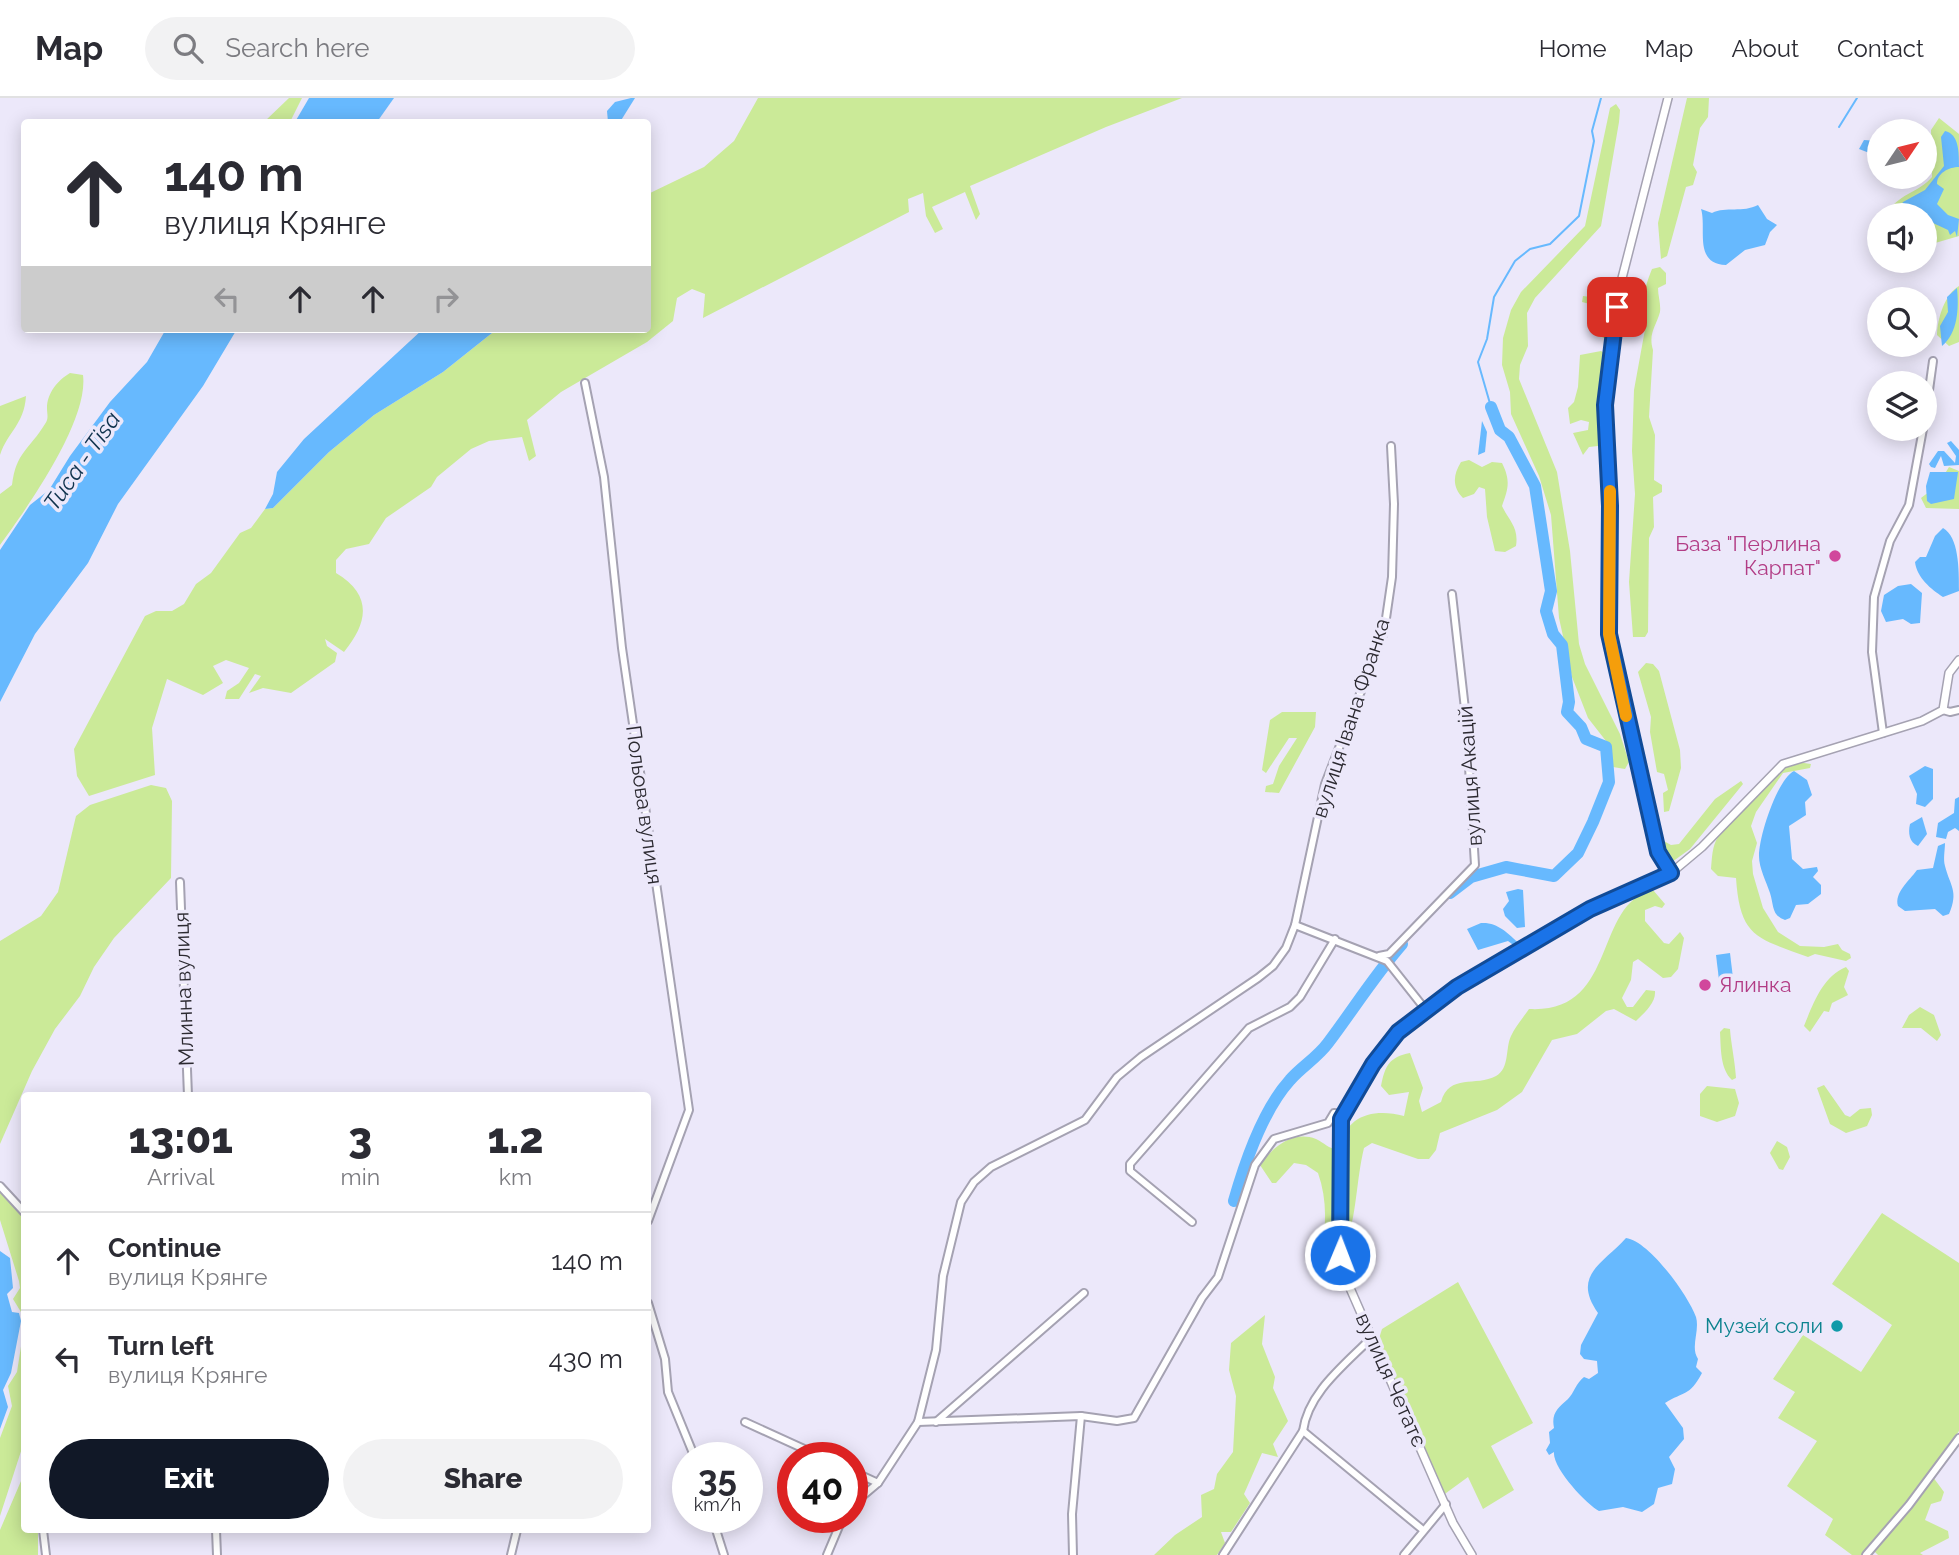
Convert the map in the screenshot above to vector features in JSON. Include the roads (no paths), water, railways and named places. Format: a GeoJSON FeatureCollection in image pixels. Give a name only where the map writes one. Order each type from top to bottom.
{"type":"FeatureCollection","features":[{"type":"Feature","properties":{"kind":"street"},"geometry":{"type":"LineString","coordinates":[[1668,98],[1620,286],[1605,405],[1610,506],[1611,648],[1658,852],[1671,873]]}},
{"type":"Feature","properties":{"kind":"street"},"geometry":{"type":"LineString","coordinates":[[1932,371],[1933,361]]}},
{"type":"Feature","properties":{"kind":"street","name":"Польова вулиця"},"geometry":{"type":"LineString","coordinates":[[585,383],[604,478],[622,648],[677,1041],[689,1096],[689,1110],[651,1212]]}},
{"type":"Feature","properties":{"kind":"street"},"geometry":{"type":"LineString","coordinates":[[1882,733],[1872,652],[1874,597],[1890,541],[1909,505],[1921,441]]}},
{"type":"Feature","properties":{"kind":"street","name":"вулиця Івана Франка"},"geometry":{"type":"LineString","coordinates":[[868,1492],[878,1483],[918,1422],[936,1350],[943,1276],[961,1202],[974,1182],[990,1167],[1085,1119],[1117,1077],[1141,1057],[1273,967],[1286,948],[1295,925],[1325,784],[1384,632],[1392,578],[1394,504],[1391,446]]}},
{"type":"Feature","properties":{"kind":"street","name":"вулиця Акацій"},"geometry":{"type":"LineString","coordinates":[[1379,956],[1389,954],[1475,865],[1466,718],[1452,594]]}},
{"type":"Feature","properties":{"kind":"street"},"geometry":{"type":"LineString","coordinates":[[1943,709],[1949,673],[1959,660]]}},
{"type":"Feature","properties":{"kind":"street"},"geometry":{"type":"LineString","coordinates":[[918,1422],[1081,1416],[1117,1421],[1133,1418],[1202,1298],[1218,1277],[1255,1164],[1274,1139],[1328,1123],[1334,1114],[1344,1114],[1373,1064],[1398,1032],[1425,1009],[1457,987],[1590,909],[1671,873],[1702,847],[1783,764],[1922,721],[1943,709]]}},
{"type":"Feature","properties":{"kind":"street"},"geometry":{"type":"LineString","coordinates":[[1943,709],[1950,712],[1959,710]]}},
{"type":"Feature","properties":{"kind":"street","name":"Млинна вулиця"},"geometry":{"type":"LineString","coordinates":[[180,882],[188,1092]]}},
{"type":"Feature","properties":{"kind":"street"},"geometry":{"type":"LineString","coordinates":[[1295,925],[1387,961],[1425,1009]]}},
{"type":"Feature","properties":{"kind":"street"},"geometry":{"type":"LineString","coordinates":[[1192,1222],[1130,1171],[1130,1164],[1249,1028],[1290,1007],[1300,997],[1335,939]]}},
{"type":"Feature","properties":{"kind":"street","name":"вулиця Четатє"},"geometry":{"type":"LineString","coordinates":[[1344,1114],[1339,1134],[1343,1200],[1340,1255],[1346,1279],[1446,1504],[1472,1555]]}},
{"type":"Feature","properties":{"kind":"street"},"geometry":{"type":"LineString","coordinates":[[0,1186],[21,1209]]}},
{"type":"Feature","properties":{"kind":"street"},"geometry":{"type":"LineString","coordinates":[[936,1422],[1084,1293]]}},
{"type":"Feature","properties":{"kind":"street"},"geometry":{"type":"LineString","coordinates":[[651,1313],[665,1359],[668,1392],[688,1442]]}},
{"type":"Feature","properties":{"kind":"street"},"geometry":{"type":"LineString","coordinates":[[1223,1555],[1303,1430],[1305,1416],[1313,1400],[1372,1337]]}},
{"type":"Feature","properties":{"kind":"street"},"geometry":{"type":"LineString","coordinates":[[1073,1555],[1072,1514],[1081,1416]]}},
{"type":"Feature","properties":{"kind":"street"},"geometry":{"type":"LineString","coordinates":[[745,1422],[789,1442]]}},
{"type":"Feature","properties":{"kind":"street"},"geometry":{"type":"LineString","coordinates":[[1303,1430],[1423,1530]]}},
{"type":"Feature","properties":{"kind":"street"},"geometry":{"type":"LineString","coordinates":[[1866,1555],[1909,1505],[1959,1438]]}},
{"type":"Feature","properties":{"kind":"street"},"geometry":{"type":"LineString","coordinates":[[868,1478],[878,1483]]}},
{"type":"Feature","properties":{"kind":"street"},"geometry":{"type":"LineString","coordinates":[[1404,1555],[1446,1504]]}},
{"type":"Feature","properties":{"kind":"street"},"geometry":{"type":"LineString","coordinates":[[43,1533],[46,1555]]}},
{"type":"Feature","properties":{"kind":"street"},"geometry":{"type":"LineString","coordinates":[[216,1533],[217,1555]]}},
{"type":"Feature","properties":{"kind":"street"},"geometry":{"type":"LineString","coordinates":[[511,1555],[516,1533]]}},
{"type":"Feature","properties":{"kind":"street"},"geometry":{"type":"LineString","coordinates":[[717,1533],[724,1555]]}},
{"type":"Feature","properties":{"kind":"street"},"geometry":{"type":"LineString","coordinates":[[827,1555],[836,1533]]}},
{"type":"Feature","properties":{"kind":"water"},"geometry":{"type":"Polygon","coordinates":[[[309,98],[394,98],[379,119],[297,119],[309,98]]]}},
{"type":"Feature","properties":{"kind":"water"},"geometry":{"type":"Polygon","coordinates":[[[635,98],[622,119],[608,119],[607,111],[615,102],[635,98]]]}},
{"type":"Feature","properties":{"kind":"water"},"geometry":{"type":"Polygon","coordinates":[[[1945,131],[1956,140],[1959,167],[1948,169],[1941,174],[1937,184],[1937,175],[1944,166],[1941,137],[1945,131]]]}},
{"type":"Feature","properties":{"kind":"water"},"geometry":{"type":"Polygon","coordinates":[[[1864,140],[1867,140],[1867,152],[1859,149],[1864,140]]]}},
{"type":"Feature","properties":{"kind":"water"},"geometry":{"type":"Polygon","coordinates":[[[1937,184],[1944,189],[1937,204],[1902,203],[1903,202],[1925,190],[1937,189],[1937,184]]]}},
{"type":"Feature","properties":{"kind":"water"},"geometry":{"type":"Polygon","coordinates":[[[1937,204],[1948,215],[1959,219],[1957,237],[1955,231],[1950,235],[1948,230],[1937,225],[1937,204]]]}},
{"type":"Feature","properties":{"kind":"water"},"geometry":{"type":"Polygon","coordinates":[[[1758,205],[1767,219],[1777,225],[1770,232],[1765,245],[1745,250],[1726,265],[1709,258],[1703,244],[1701,209],[1712,213],[1758,205]]]}},
{"type":"Feature","properties":{"kind":"water"},"geometry":{"type":"Polygon","coordinates":[[[1957,288],[1954,327],[1942,346],[1940,326],[1948,312],[1947,297],[1957,288]]]}},
{"type":"Feature","properties":{"kind":"water","name":"Тиса - Tisa"},"geometry":{"type":"Polygon","coordinates":[[[164,333],[235,333],[203,386],[118,504],[88,563],[35,634],[0,702],[0,550],[30,505],[49,490],[70,456],[110,402],[147,362],[164,333]]]}},
{"type":"Feature","properties":{"kind":"water"},"geometry":{"type":"Polygon","coordinates":[[[419,333],[492,333],[443,372],[374,415],[329,452],[273,508],[265,509],[273,494],[277,472],[304,439],[419,333]]]}},
{"type":"Feature","properties":{"kind":"water"},"geometry":{"type":"Polygon","coordinates":[[[1482,421],[1487,432],[1485,452],[1478,455],[1482,421]]]}},
{"type":"Feature","properties":{"kind":"water"},"geometry":{"type":"Polygon","coordinates":[[[1951,441],[1959,450],[1959,465],[1944,466],[1941,456],[1935,468],[1931,467],[1929,464],[1938,451],[1944,451],[1955,463],[1956,456],[1947,443],[1951,441]]]}},
{"type":"Feature","properties":{"kind":"water"},"geometry":{"type":"Polygon","coordinates":[[[1930,472],[1958,472],[1954,499],[1931,504],[1927,501],[1926,486],[1930,472]]]}},
{"type":"Feature","properties":{"kind":"water"},"geometry":{"type":"Polygon","coordinates":[[[1943,528],[1955,546],[1959,591],[1943,597],[1929,587],[1915,562],[1920,557],[1926,557],[1935,536],[1943,528]]]}},
{"type":"Feature","properties":{"kind":"water"},"geometry":{"type":"Polygon","coordinates":[[[1911,584],[1922,593],[1920,623],[1911,624],[1903,619],[1886,622],[1881,611],[1884,595],[1898,586],[1911,584]]]}},
{"type":"Feature","properties":{"kind":"water"},"geometry":{"type":"Polygon","coordinates":[[[1925,766],[1933,769],[1933,799],[1925,807],[1916,804],[1917,794],[1909,776],[1925,766]]]}},
{"type":"Feature","properties":{"kind":"water"},"geometry":{"type":"Polygon","coordinates":[[[1794,771],[1807,780],[1812,795],[1805,802],[1806,815],[1789,826],[1792,859],[1803,869],[1817,867],[1818,871],[1813,877],[1821,885],[1821,894],[1808,904],[1796,905],[1790,918],[1785,920],[1777,915],[1774,909],[1759,856],[1770,809],[1781,785],[1794,771]]]}},
{"type":"Feature","properties":{"kind":"water"},"geometry":{"type":"Polygon","coordinates":[[[1959,797],[1959,831],[1955,828],[1948,832],[1946,839],[1936,837],[1938,823],[1954,813],[1955,799],[1959,797]]]}},
{"type":"Feature","properties":{"kind":"water"},"geometry":{"type":"Polygon","coordinates":[[[1922,817],[1927,834],[1918,846],[1911,840],[1909,827],[1922,817]]]}},
{"type":"Feature","properties":{"kind":"water"},"geometry":{"type":"Polygon","coordinates":[[[1945,843],[1944,863],[1953,889],[1949,914],[1943,916],[1935,909],[1905,911],[1898,906],[1900,892],[1917,870],[1933,868],[1938,846],[1945,843]]]}},
{"type":"Feature","properties":{"kind":"water"},"geometry":{"type":"Polygon","coordinates":[[[1523,890],[1525,927],[1517,928],[1505,916],[1503,909],[1509,901],[1506,892],[1523,890]]]}},
{"type":"Feature","properties":{"kind":"water"},"geometry":{"type":"Polygon","coordinates":[[[1481,923],[1497,926],[1520,944],[1516,947],[1508,941],[1478,950],[1467,929],[1481,923]]]}},
{"type":"Feature","properties":{"kind":"water"},"geometry":{"type":"Polygon","coordinates":[[[1730,953],[1733,978],[1719,980],[1716,955],[1730,953]]]}},
{"type":"Feature","properties":{"kind":"water"},"geometry":{"type":"Polygon","coordinates":[[[1626,1238],[1646,1249],[1667,1270],[1692,1307],[1697,1322],[1696,1367],[1702,1373],[1690,1390],[1665,1403],[1683,1428],[1684,1439],[1669,1457],[1675,1469],[1672,1484],[1658,1488],[1654,1504],[1642,1512],[1623,1507],[1599,1511],[1579,1494],[1564,1476],[1554,1452],[1549,1455],[1546,1450],[1550,1443],[1549,1432],[1554,1428],[1556,1411],[1570,1397],[1581,1379],[1589,1379],[1598,1373],[1597,1361],[1584,1359],[1580,1354],[1581,1345],[1598,1313],[1588,1289],[1589,1279],[1600,1263],[1626,1238]]]}},
{"type":"Feature","properties":{"kind":"water"},"geometry":{"type":"Polygon","coordinates":[[[0,1251],[10,1258],[13,1288],[7,1294],[12,1312],[19,1313],[21,1321],[11,1373],[3,1390],[8,1407],[0,1429],[0,1251]]]}},
{"type":"Feature","properties":{"kind":"waterway"},"geometry":{"type":"LineString","coordinates":[[1491,407],[1478,362],[1487,339],[1494,297],[1515,261],[1530,249],[1550,244],[1579,216],[1594,141],[1592,131],[1601,98]]}},
{"type":"Feature","properties":{"kind":"waterway"},"geometry":{"type":"LineString","coordinates":[[1839,127],[1857,98]]}},
{"type":"Feature","properties":{"kind":"waterway"},"geometry":{"type":"LineString","coordinates":[[1450,893],[1471,877],[1506,867],[1554,876],[1578,853],[1609,782],[1606,747],[1586,739],[1581,727],[1567,712],[1569,702],[1562,645],[1553,634],[1546,611],[1551,591],[1535,486],[1509,437],[1500,430],[1491,407]]}},
{"type":"Feature","properties":{"kind":"waterway"},"geometry":{"type":"LineString","coordinates":[[1234,1201],[1256,1138],[1280,1092],[1294,1075],[1324,1048],[1402,944]]}},
{"type":"Feature","properties":{"kind":"place","name":"База \"Перлина Карпат\""},"geometry":{"type":"Point","coordinates":[1835,556]}},
{"type":"Feature","properties":{"kind":"place","name":"Ялинка"},"geometry":{"type":"Point","coordinates":[1705,985]}},
{"type":"Feature","properties":{"kind":"place","name":"Музей соли"},"geometry":{"type":"Point","coordinates":[1837,1326]}}]}
